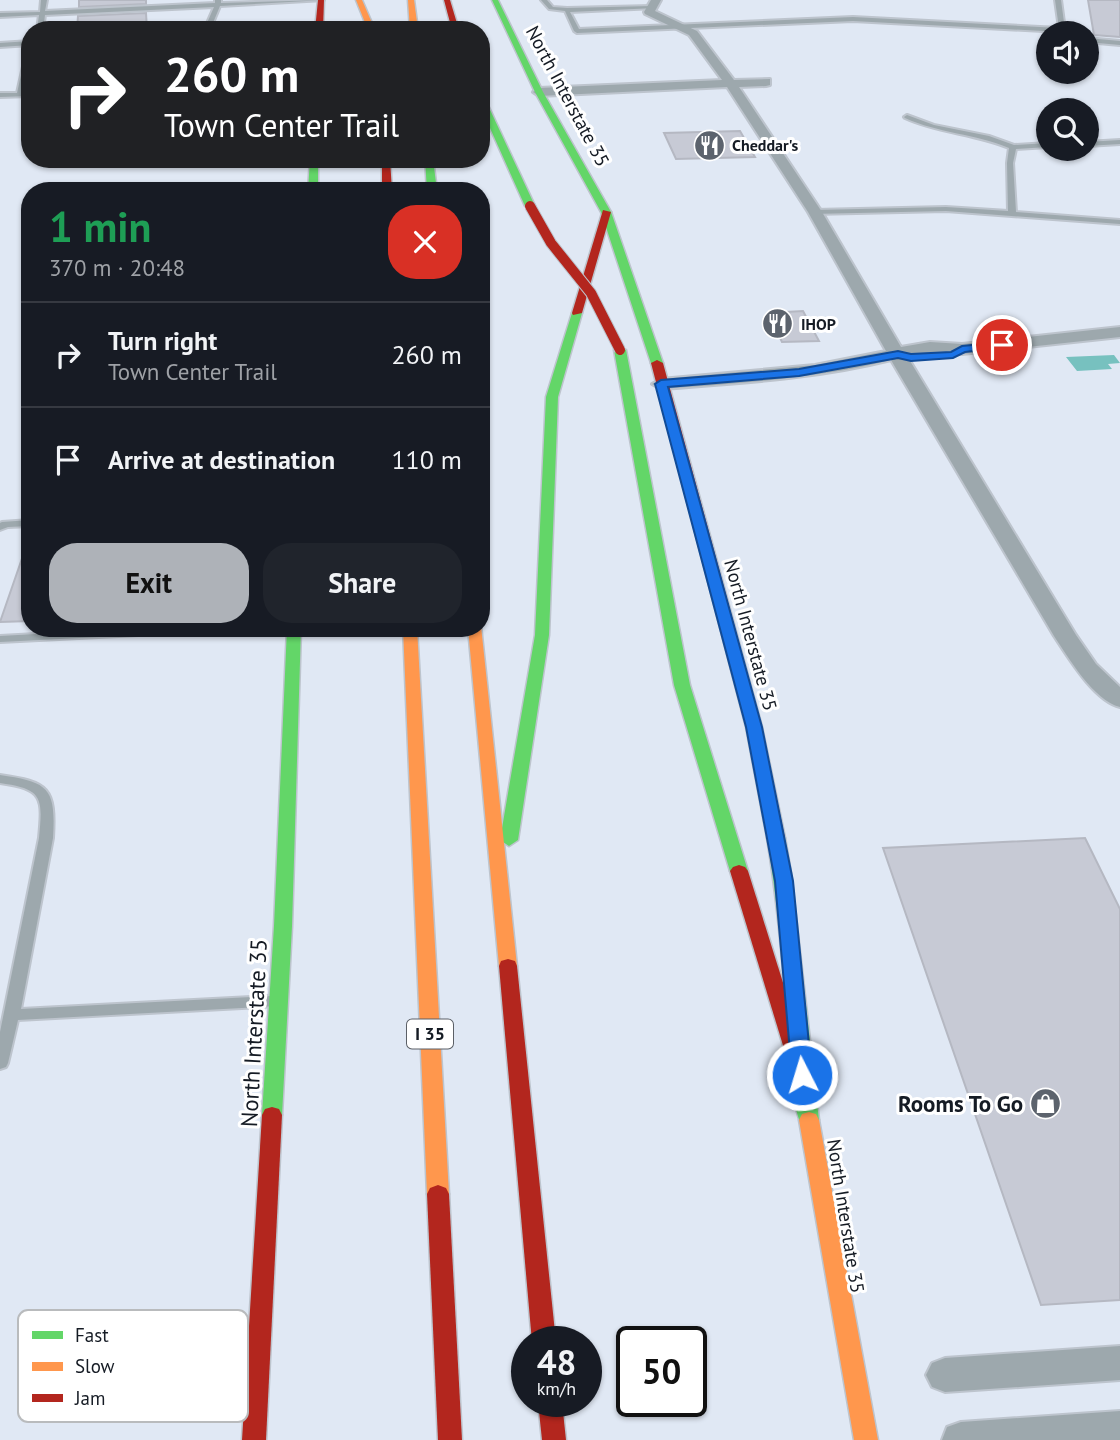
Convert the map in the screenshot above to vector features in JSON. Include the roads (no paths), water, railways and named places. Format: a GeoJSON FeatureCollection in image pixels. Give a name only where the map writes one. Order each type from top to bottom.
{"type":"FeatureCollection","features":[{"type":"Feature","properties":{"kind":"main road"},"geometry":{"type":"LineString","coordinates":[[320,21],[321,0]]}},
{"type":"Feature","properties":{"kind":"main road"},"geometry":{"type":"LineString","coordinates":[[359,0],[368,21]]}},
{"type":"Feature","properties":{"kind":"main road"},"geometry":{"type":"LineString","coordinates":[[379,0],[380,21]]}},
{"type":"Feature","properties":{"kind":"main road"},"geometry":{"type":"LineString","coordinates":[[411,0],[413,21]]}},
{"type":"Feature","properties":{"kind":"main road"},"geometry":{"type":"LineString","coordinates":[[447,0],[453,21]]}},
{"type":"Feature","properties":{"kind":"main road","name":"North Interstate 35"},"geometry":{"type":"LineString","coordinates":[[495,0],[541,95],[607,212],[649,334],[757,740],[784,881],[802,1075],[838,1293],[866,1440]]}},
{"type":"Feature","properties":{"kind":"main road"},"geometry":{"type":"LineString","coordinates":[[490,119],[530,206],[551,243],[591,293],[620,351],[682,685],[802,1075]]}},
{"type":"Feature","properties":{"kind":"main road"},"geometry":{"type":"LineString","coordinates":[[501,894],[542,635],[548,431],[552,397],[607,212]]}},
{"type":"Feature","properties":{"kind":"main road","name":"North Interstate 35"},"geometry":{"type":"LineString","coordinates":[[254,1440],[279,1002],[293,637]]}},
{"type":"Feature","properties":{"kind":"main road","name":"I 35"},"geometry":{"type":"LineString","coordinates":[[410,637],[450,1440]]}},
{"type":"Feature","properties":{"kind":"main road"},"geometry":{"type":"LineString","coordinates":[[476,637],[542,1326]]}},
{"type":"Feature","properties":{"kind":"main road"},"geometry":{"type":"LineString","coordinates":[[552,1417],[554,1440]]}},
{"type":"Feature","properties":{"kind":"street"},"geometry":{"type":"LineString","coordinates":[[654,4],[649,12],[694,33],[737,86],[815,212],[839,258],[1065,635],[1088,669],[1120,700]]}},
{"type":"Feature","properties":{"kind":"street"},"geometry":{"type":"LineString","coordinates":[[541,95],[737,86],[766,82]]}},
{"type":"Feature","properties":{"kind":"street"},"geometry":{"type":"LineString","coordinates":[[661,384],[799,373],[898,354],[911,357],[953,355],[962,349],[1120,332]]}},
{"type":"Feature","properties":{"kind":"street"},"geometry":{"type":"LineString","coordinates":[[944,1374],[1120,1363]]}},
{"type":"Feature","properties":{"kind":"street"},"geometry":{"type":"LineString","coordinates":[[961,1440],[1120,1429]]}},
{"type":"Feature","properties":{"kind":"lane"},"geometry":{"type":"LineString","coordinates":[[41,21],[44,0]]}},
{"type":"Feature","properties":{"kind":"lane"},"geometry":{"type":"LineString","coordinates":[[0,15],[175,3],[321,0]]}},
{"type":"Feature","properties":{"kind":"lane"},"geometry":{"type":"LineString","coordinates":[[544,0],[551,8],[567,10],[613,9],[654,4]]}},
{"type":"Feature","properties":{"kind":"lane"},"geometry":{"type":"LineString","coordinates":[[613,9],[621,0]]}},
{"type":"Feature","properties":{"kind":"lane"},"geometry":{"type":"LineString","coordinates":[[1058,0],[1062,21]]}},
{"type":"Feature","properties":{"kind":"lane"},"geometry":{"type":"LineString","coordinates":[[211,21],[218,2]]}},
{"type":"Feature","properties":{"kind":"lane"},"geometry":{"type":"LineString","coordinates":[[567,10],[577,31],[853,19],[1036,30]]}},
{"type":"Feature","properties":{"kind":"lane"},"geometry":{"type":"LineString","coordinates":[[1099,41],[1120,43]]}},
{"type":"Feature","properties":{"kind":"lane"},"geometry":{"type":"LineString","coordinates":[[0,45],[21,44]]}},
{"type":"Feature","properties":{"kind":"lane"},"geometry":{"type":"LineString","coordinates":[[0,95],[20,94],[21,90]]}},
{"type":"Feature","properties":{"kind":"lane"},"geometry":{"type":"LineString","coordinates":[[907,117],[919,123],[978,135],[1013,147],[1036,146]]}},
{"type":"Feature","properties":{"kind":"lane"},"geometry":{"type":"LineString","coordinates":[[1099,143],[1120,142]]}},
{"type":"Feature","properties":{"kind":"lane"},"geometry":{"type":"LineString","coordinates":[[1012,214],[1013,147]]}},
{"type":"Feature","properties":{"kind":"lane"},"geometry":{"type":"LineString","coordinates":[[815,212],[946,209],[1120,222]]}},
{"type":"Feature","properties":{"kind":"lane"},"geometry":{"type":"LineString","coordinates":[[0,527],[21,523]]}},
{"type":"Feature","properties":{"kind":"lane"},"geometry":{"type":"LineString","coordinates":[[0,639],[40,637]]}},
{"type":"Feature","properties":{"kind":"lane"},"geometry":{"type":"LineString","coordinates":[[0,779],[39,788],[46,797],[49,808],[46,838],[12,1016],[0,1063]]}},
{"type":"Feature","properties":{"kind":"lane"},"geometry":{"type":"LineString","coordinates":[[12,1016],[279,1002]]}},
{"type":"Feature","properties":{"kind":"place","name":"Cheddar's"},"geometry":{"type":"Point","coordinates":[709,145]}},
{"type":"Feature","properties":{"kind":"place","name":"IHOP"},"geometry":{"type":"Point","coordinates":[778,324]}},
{"type":"Feature","properties":{"kind":"place","name":"Rooms To Go"},"geometry":{"type":"Point","coordinates":[1046,1104]}}]}
